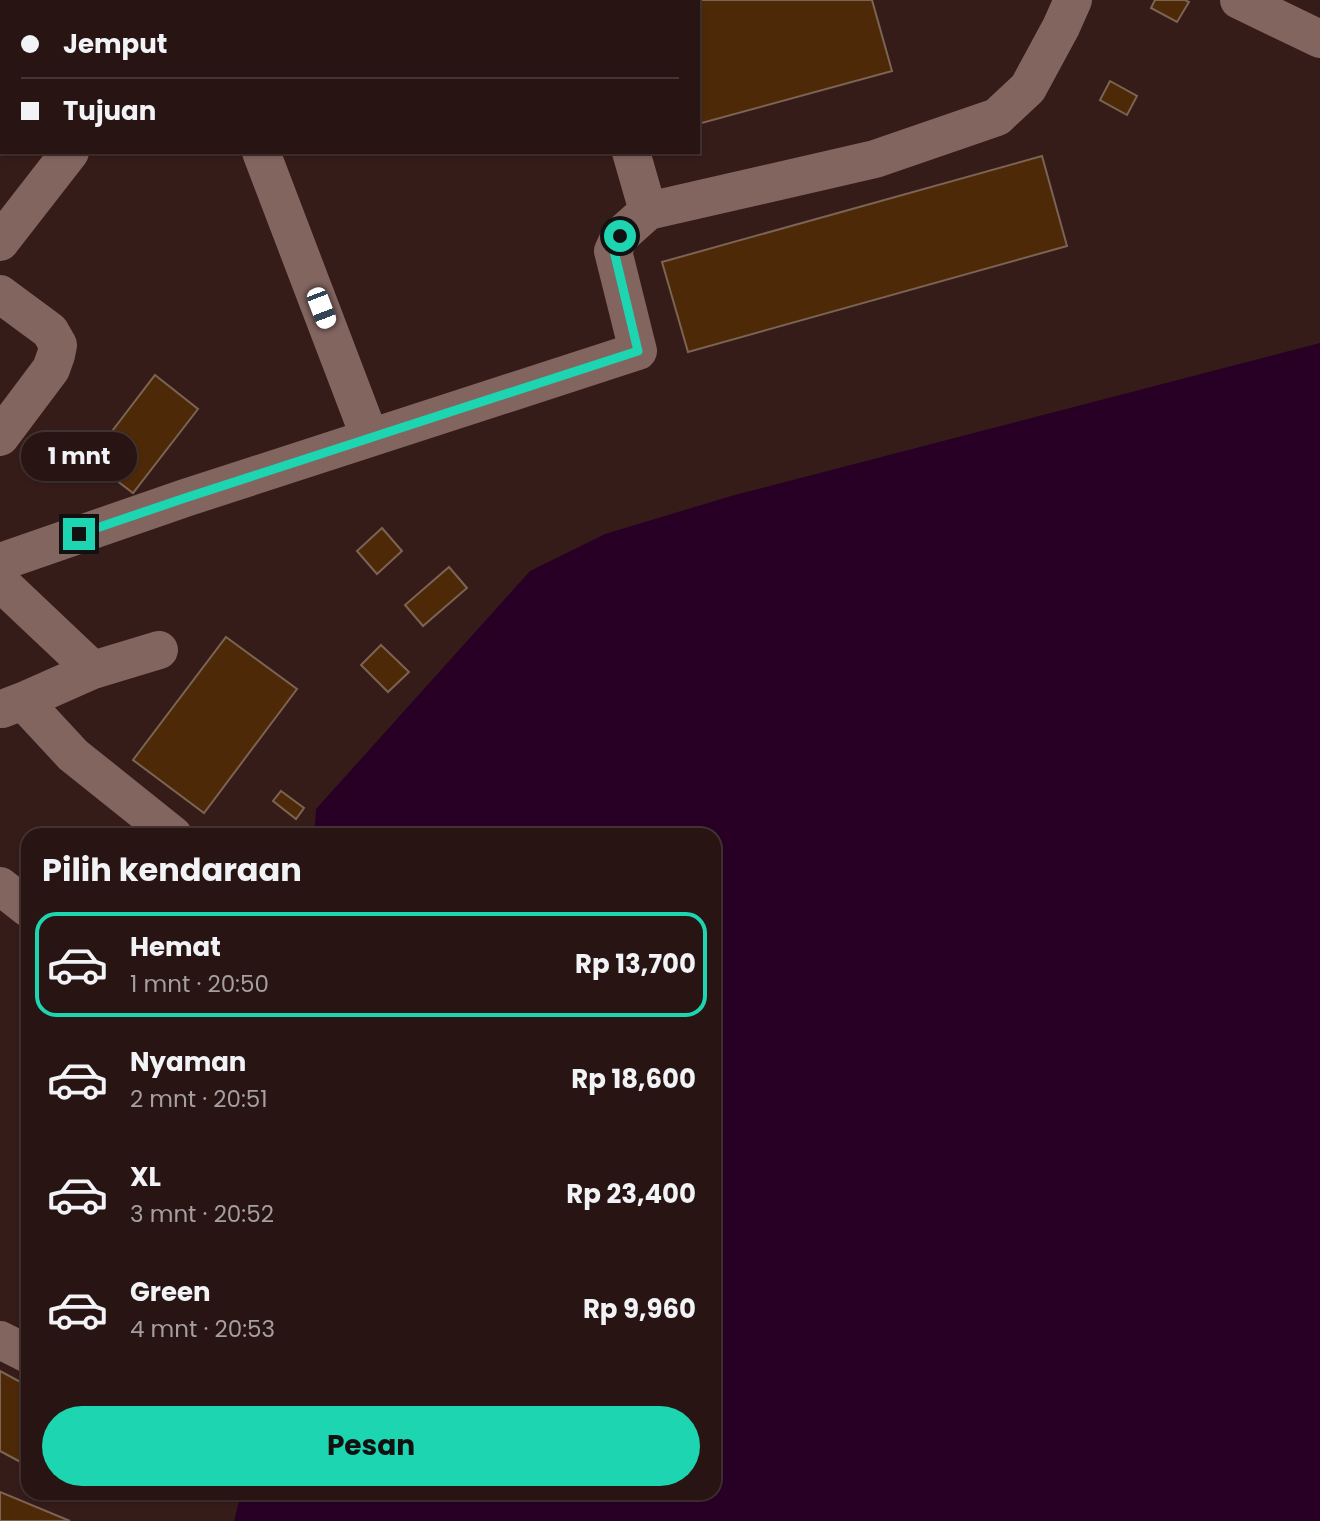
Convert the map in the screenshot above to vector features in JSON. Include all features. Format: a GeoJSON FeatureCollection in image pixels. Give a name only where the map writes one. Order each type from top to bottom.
{"type":"FeatureCollection","features":[{"type":"Feature","properties":{"kind":"lane"},"geometry":{"type":"LineString","coordinates":[[0,562],[185,498],[638,351],[614,251],[620,236],[648,211],[875,159],[997,117],[1028,88],[1073,0]]}},
{"type":"Feature","properties":{"kind":"lane"},"geometry":{"type":"LineString","coordinates":[[1239,0],[1320,39]]}},
{"type":"Feature","properties":{"kind":"lane"},"geometry":{"type":"LineString","coordinates":[[0,242],[68,154]]}},
{"type":"Feature","properties":{"kind":"lane"},"geometry":{"type":"LineString","coordinates":[[262,154],[370,438]]}},
{"type":"Feature","properties":{"kind":"lane"},"geometry":{"type":"LineString","coordinates":[[632,154],[648,211]]}},
{"type":"Feature","properties":{"kind":"lane"},"geometry":{"type":"LineString","coordinates":[[0,294],[50,331],[58,345],[51,369],[0,437]]}},
{"type":"Feature","properties":{"kind":"lane"},"geometry":{"type":"LineString","coordinates":[[0,582],[93,670]]}},
{"type":"Feature","properties":{"kind":"lane"},"geometry":{"type":"LineString","coordinates":[[159,650],[93,670],[12,705],[164,828]]}},
{"type":"Feature","properties":{"kind":"lane"},"geometry":{"type":"LineString","coordinates":[[0,886],[21,902]]}},
{"type":"Feature","properties":{"kind":"lane"},"geometry":{"type":"LineString","coordinates":[[0,1340],[21,1350]]}},
{"type":"Feature","properties":{"kind":"shaded area"},"geometry":{"type":"Polygon","coordinates":[[[1320,343],[1320,1521],[234,1521],[239,1500],[721,1500],[721,828],[315,828],[316,809],[530,571],[605,534],[731,496],[1320,343]]]}},
{"type":"Feature","properties":{"kind":"building"},"geometry":{"type":"Polygon","coordinates":[[[700,0],[872,0],[892,71],[700,123],[700,0]]]}},
{"type":"Feature","properties":{"kind":"building"},"geometry":{"type":"Polygon","coordinates":[[[1155,0],[1189,2],[1177,22],[1151,8],[1155,0]]]}},
{"type":"Feature","properties":{"kind":"building"},"geometry":{"type":"Polygon","coordinates":[[[1110,81],[1137,96],[1127,115],[1100,100],[1110,81]]]}},
{"type":"Feature","properties":{"kind":"building"},"geometry":{"type":"Polygon","coordinates":[[[1042,156],[1067,246],[688,352],[662,262],[1042,156]]]}},
{"type":"Feature","properties":{"kind":"building"},"geometry":{"type":"Polygon","coordinates":[[[155,375],[198,409],[133,493],[90,460],[155,375]]]}},
{"type":"Feature","properties":{"kind":"building"},"geometry":{"type":"Polygon","coordinates":[[[382,528],[402,551],[377,574],[357,551],[382,528]]]}},
{"type":"Feature","properties":{"kind":"building"},"geometry":{"type":"Polygon","coordinates":[[[449,567],[467,588],[423,626],[405,605],[449,567]]]}},
{"type":"Feature","properties":{"kind":"building"},"geometry":{"type":"Polygon","coordinates":[[[226,637],[297,689],[204,813],[133,760],[226,637]]]}},
{"type":"Feature","properties":{"kind":"building"},"geometry":{"type":"Polygon","coordinates":[[[381,645],[409,672],[388,692],[361,665],[381,645]]]}},
{"type":"Feature","properties":{"kind":"building"},"geometry":{"type":"Polygon","coordinates":[[[281,791],[304,808],[296,819],[273,801],[281,791]]]}},
{"type":"Feature","properties":{"kind":"building"},"geometry":{"type":"Polygon","coordinates":[[[0,1371],[21,1382],[21,1462],[0,1451],[0,1371]]]}},
{"type":"Feature","properties":{"kind":"building"},"geometry":{"type":"Polygon","coordinates":[[[0,1492],[70,1521],[0,1521],[0,1492]]]}},
{"type":"Feature","properties":{"kind":"route"},"geometry":{"type":"LineString","coordinates":[[79,534],[638,351],[614,251],[620,236]]}}]}
